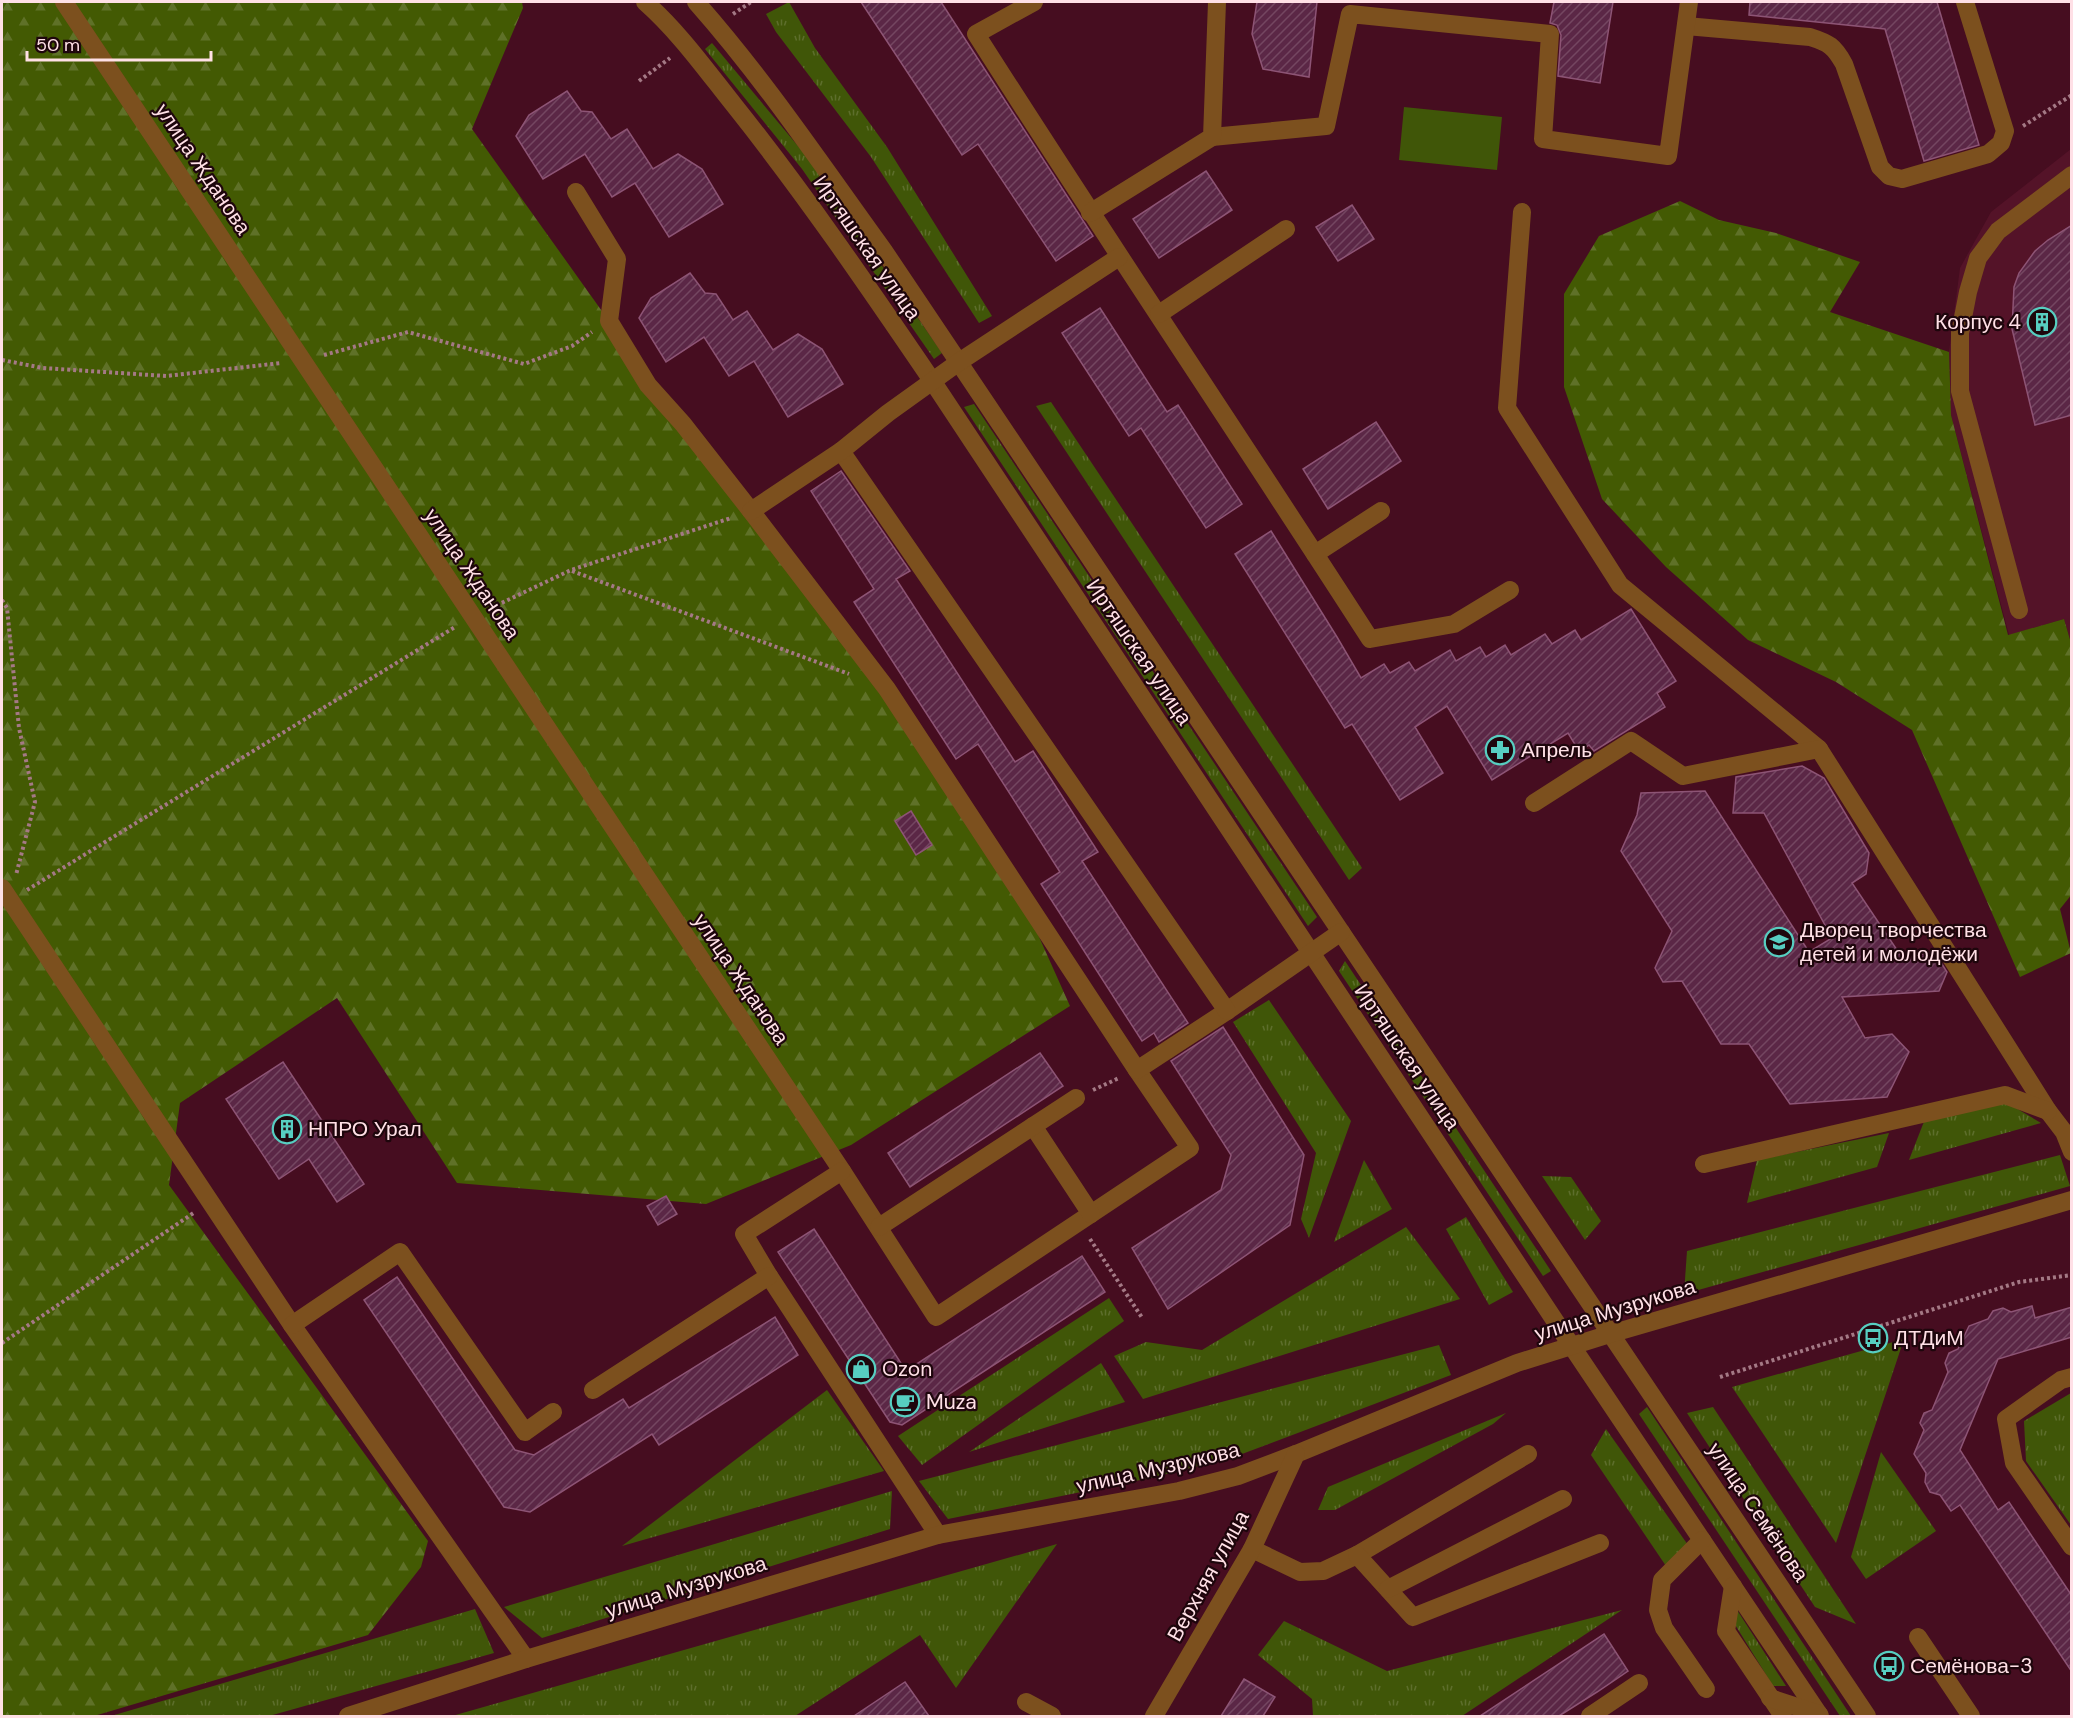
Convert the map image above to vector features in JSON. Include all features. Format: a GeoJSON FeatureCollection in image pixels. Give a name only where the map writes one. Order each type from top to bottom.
{"type":"FeatureCollection","features":[{"type":"Feature","properties":{"kind":"street","name":"улица Жданова"},"geometry":{"type":"LineString","coordinates":[[64,2],[842,1171],[936,1317],[1085,1218]]}},
{"type":"Feature","properties":{"kind":"street","name":"Иртяшская улица"},"geometry":{"type":"LineString","coordinates":[[696,2],[717,25],[797,130],[884,251],[1610,1334]]}},
{"type":"Feature","properties":{"kind":"street"},"geometry":{"type":"LineString","coordinates":[[1034,2],[976,34],[1090,213],[1159,314],[1370,639],[1454,624],[1510,590]]}},
{"type":"Feature","properties":{"kind":"street"},"geometry":{"type":"LineString","coordinates":[[1212,137],[1217,2]]}},
{"type":"Feature","properties":{"kind":"street"},"geometry":{"type":"LineString","coordinates":[[1090,213],[1212,137],[1326,126],[1350,14],[1550,34],[1543,139],[1668,156],[1689,2]]}},
{"type":"Feature","properties":{"kind":"street"},"geometry":{"type":"LineString","coordinates":[[1686,26],[1810,37],[1826,42],[1836,50],[1844,64],[1880,167],[1889,176],[1902,179],[1988,154],[2001,143],[2005,131],[1965,2]]}},
{"type":"Feature","properties":{"kind":"street","name":"Иртяшская улица"},"geometry":{"type":"LineString","coordinates":[[656,5],[766,145],[933,382],[1571,1345]]}},
{"type":"Feature","properties":{"kind":"street"},"geometry":{"type":"LineString","coordinates":[[2019,610],[1960,391],[1960,333],[1971,281],[1978,258],[1984,249],[1998,231],[2072,175]]}},
{"type":"Feature","properties":{"kind":"street"},"geometry":{"type":"LineString","coordinates":[[576,192],[618,259],[609,321],[648,385],[683,424],[887,688],[1190,1148],[1085,1218],[1033,1126]]}},
{"type":"Feature","properties":{"kind":"street"},"geometry":{"type":"LineString","coordinates":[[1522,213],[1507,408],[1620,585],[1819,749],[2048,1111],[2064,1132],[2072,1152]]}},
{"type":"Feature","properties":{"kind":"street"},"geometry":{"type":"LineString","coordinates":[[1159,314],[1286,229]]}},
{"type":"Feature","properties":{"kind":"street"},"geometry":{"type":"LineString","coordinates":[[751,511],[841,451],[888,413],[959,362],[1119,257]]}},
{"type":"Feature","properties":{"kind":"street"},"geometry":{"type":"LineString","coordinates":[[841,451],[1227,1011]]}},
{"type":"Feature","properties":{"kind":"street"},"geometry":{"type":"LineString","coordinates":[[1315,554],[1381,511]]}},
{"type":"Feature","properties":{"kind":"street"},"geometry":{"type":"LineString","coordinates":[[1534,802],[1631,741],[1683,776],[1819,749]]}},
{"type":"Feature","properties":{"kind":"street"},"geometry":{"type":"LineString","coordinates":[[5,894],[292,1325],[526,1659]]}},
{"type":"Feature","properties":{"kind":"street"},"geometry":{"type":"LineString","coordinates":[[1137,1070],[1341,932]]}},
{"type":"Feature","properties":{"kind":"street"},"geometry":{"type":"LineString","coordinates":[[1704,1164],[2005,1095],[2048,1111]]}},
{"type":"Feature","properties":{"kind":"street"},"geometry":{"type":"LineString","coordinates":[[879,1227],[1076,1098]]}},
{"type":"Feature","properties":{"kind":"street"},"geometry":{"type":"LineString","coordinates":[[842,1171],[744,1234],[938,1535]]}},
{"type":"Feature","properties":{"kind":"street","name":"улица Музрукова"},"geometry":{"type":"LineString","coordinates":[[348,1716],[526,1659],[938,1535],[1179,1491],[1238,1476],[1517,1363],[1571,1345],[2072,1200]]}},
{"type":"Feature","properties":{"kind":"street"},"geometry":{"type":"LineString","coordinates":[[292,1325],[400,1252],[525,1432],[553,1412]]}},
{"type":"Feature","properties":{"kind":"street"},"geometry":{"type":"LineString","coordinates":[[593,1390],[769,1276]]}},
{"type":"Feature","properties":{"kind":"street","name":"улица Семёнова"},"geometry":{"type":"LineString","coordinates":[[1610,1334],[1654,1396],[1867,1716]]}},
{"type":"Feature","properties":{"kind":"street"},"geometry":{"type":"LineString","coordinates":[[1571,1345],[1820,1715]]}},
{"type":"Feature","properties":{"kind":"street"},"geometry":{"type":"LineString","coordinates":[[2072,1377],[2061,1380],[2006,1419],[2014,1463],[2072,1547]]}},
{"type":"Feature","properties":{"kind":"street","name":"Верхняя улица"},"geometry":{"type":"LineString","coordinates":[[1154,1716],[1252,1549],[1296,1454]]}},
{"type":"Feature","properties":{"kind":"street"},"geometry":{"type":"LineString","coordinates":[[1252,1549],[1299,1572],[1323,1571],[1357,1555],[1528,1454]]}},
{"type":"Feature","properties":{"kind":"street"},"geometry":{"type":"LineString","coordinates":[[1388,1589],[1563,1499]]}},
{"type":"Feature","properties":{"kind":"street"},"geometry":{"type":"LineString","coordinates":[[1702,1540],[1662,1580],[1658,1610],[1664,1628],[1706,1689]]}},
{"type":"Feature","properties":{"kind":"street"},"geometry":{"type":"LineString","coordinates":[[1357,1555],[1413,1617],[1600,1543]]}},
{"type":"Feature","properties":{"kind":"street"},"geometry":{"type":"LineString","coordinates":[[1733,1586],[1726,1631],[1783,1716]]}},
{"type":"Feature","properties":{"kind":"street"},"geometry":{"type":"LineString","coordinates":[[1918,1637],[1971,1716]]}},
{"type":"Feature","properties":{"kind":"street"},"geometry":{"type":"LineString","coordinates":[[1590,1716],[1639,1683]]}},
{"type":"Feature","properties":{"kind":"street"},"geometry":{"type":"LineString","coordinates":[[1770,1698],[1820,1715]]}},
{"type":"Feature","properties":{"kind":"street"},"geometry":{"type":"LineString","coordinates":[[1026,1702],[1052,1716]]}},
{"type":"Feature","properties":{"kind":"path"},"geometry":{"type":"LineString","coordinates":[[2005,131],[2025,125],[2072,95]]}},
{"type":"Feature","properties":{"kind":"path"},"geometry":{"type":"LineString","coordinates":[[5,894],[473,616],[571,570],[751,511]]}},
{"type":"Feature","properties":{"kind":"path"},"geometry":{"type":"LineString","coordinates":[[571,570],[855,676]]}},
{"type":"Feature","properties":{"kind":"path"},"geometry":{"type":"LineString","coordinates":[[2,600],[8,608],[19,728],[34,802],[5,894]]}},
{"type":"Feature","properties":{"kind":"path"},"geometry":{"type":"LineString","coordinates":[[1076,1098],[1137,1070]]}},
{"type":"Feature","properties":{"kind":"path"},"geometry":{"type":"LineString","coordinates":[[2,1343],[209,1203]]}},
{"type":"Feature","properties":{"kind":"path"},"geometry":{"type":"LineString","coordinates":[[1085,1218],[1143,1318]]}},
{"type":"Feature","properties":{"kind":"path"},"geometry":{"type":"LineString","coordinates":[[1720,1377],[2019,1282],[2072,1275]]}},
{"type":"Feature","properties":{"kind":"shaded area"},"geometry":{"type":"Polygon","coordinates":[[[2071,149],[2071,643],[2064,619],[2009,635],[1951,415],[1949,352],[1960,268],[1991,212],[2071,149]]]}},
{"type":"Feature","properties":{"kind":"green space"},"geometry":{"type":"Polygon","coordinates":[[[2,2],[522,2],[523,8],[472,129],[609,321],[751,511],[1014,881],[1070,1006],[851,1145],[706,1204],[457,1183],[337,998],[180,1103],[169,1185],[428,1541],[421,1567],[368,1635],[94,1716],[2,1716],[2,2]]]}},
{"type":"Feature","properties":{"kind":"green space"},"geometry":{"type":"Polygon","coordinates":[[[789,2],[815,48],[887,147],[992,316],[979,323],[871,157],[776,32],[766,14],[789,2]]]}},
{"type":"Feature","properties":{"kind":"green space"},"geometry":{"type":"Polygon","coordinates":[[[712,43],[808,158],[942,353],[934,359],[802,169],[705,49],[712,43]]]}},
{"type":"Feature","properties":{"kind":"green space"},"geometry":{"type":"Polygon","coordinates":[[[1404,107],[1502,117],[1497,170],[1399,160],[1404,107]]]}},
{"type":"Feature","properties":{"kind":"green space"},"geometry":{"type":"Polygon","coordinates":[[[1680,201],[1719,220],[1776,233],[1860,262],[1830,312],[1949,352],[1951,415],[2008,635],[2064,619],[2071,643],[2072,894],[2060,909],[2071,953],[2020,977],[1912,730],[1836,682],[1748,640],[1666,567],[1602,499],[1564,387],[1564,294],[1599,236],[1680,201]]]}},
{"type":"Feature","properties":{"kind":"green space"},"geometry":{"type":"Polygon","coordinates":[[[1051,402],[1362,868],[1349,880],[1036,406],[1051,402]]]}},
{"type":"Feature","properties":{"kind":"green space"},"geometry":{"type":"Polygon","coordinates":[[[974,404],[1317,917],[1308,926],[964,407],[974,404]]]}},
{"type":"Feature","properties":{"kind":"green space"},"geometry":{"type":"Polygon","coordinates":[[[1345,961],[1551,1271],[1543,1276],[1339,971],[1345,961]]]}},
{"type":"Feature","properties":{"kind":"green space"},"geometry":{"type":"Polygon","coordinates":[[[1269,1000],[1351,1121],[1309,1238],[1301,1219],[1316,1153],[1233,1022],[1269,1000]]]}},
{"type":"Feature","properties":{"kind":"green space"},"geometry":{"type":"Polygon","coordinates":[[[2004,1101],[2041,1123],[1909,1160],[1925,1119],[2004,1101]]]}},
{"type":"Feature","properties":{"kind":"green space"},"geometry":{"type":"Polygon","coordinates":[[[1889,1133],[1877,1167],[1747,1203],[1757,1160],[1889,1133]]]}},
{"type":"Feature","properties":{"kind":"green space"},"geometry":{"type":"Polygon","coordinates":[[[2060,1155],[2070,1186],[1684,1294],[1687,1251],[2060,1155]]]}},
{"type":"Feature","properties":{"kind":"green space"},"geometry":{"type":"Polygon","coordinates":[[[1364,1160],[1392,1209],[1334,1242],[1364,1160]]]}},
{"type":"Feature","properties":{"kind":"green space"},"geometry":{"type":"Polygon","coordinates":[[[1542,1176],[1571,1177],[1601,1221],[1585,1240],[1542,1176]]]}},
{"type":"Feature","properties":{"kind":"green space"},"geometry":{"type":"Polygon","coordinates":[[[1466,1217],[1513,1292],[1489,1305],[1446,1229],[1466,1217]]]}},
{"type":"Feature","properties":{"kind":"green space"},"geometry":{"type":"Polygon","coordinates":[[[1406,1227],[1460,1299],[1143,1399],[1114,1356],[1146,1342],[1202,1350],[1406,1227]]]}},
{"type":"Feature","properties":{"kind":"green space"},"geometry":{"type":"Polygon","coordinates":[[[1109,1298],[1124,1321],[922,1465],[898,1436],[1109,1298]]]}},
{"type":"Feature","properties":{"kind":"green space"},"geometry":{"type":"Polygon","coordinates":[[[1904,1339],[1836,1543],[1732,1387],[1904,1339]]]}},
{"type":"Feature","properties":{"kind":"green space"},"geometry":{"type":"Polygon","coordinates":[[[1439,1345],[1451,1375],[1234,1457],[1155,1477],[948,1519],[919,1481],[1439,1345]]]}},
{"type":"Feature","properties":{"kind":"green space"},"geometry":{"type":"Polygon","coordinates":[[[1101,1363],[1125,1402],[969,1452],[1101,1363]]]}},
{"type":"Feature","properties":{"kind":"green space"},"geometry":{"type":"Polygon","coordinates":[[[827,1390],[884,1471],[622,1546],[827,1390]]]}},
{"type":"Feature","properties":{"kind":"green space"},"geometry":{"type":"Polygon","coordinates":[[[2071,1393],[2071,1525],[2026,1461],[2024,1421],[2071,1393]]]}},
{"type":"Feature","properties":{"kind":"green space"},"geometry":{"type":"Polygon","coordinates":[[[1647,1407],[1851,1716],[1840,1716],[1639,1414],[1647,1407]]]}},
{"type":"Feature","properties":{"kind":"green space"},"geometry":{"type":"Polygon","coordinates":[[[1713,1407],[1856,1624],[1815,1607],[1687,1413],[1713,1407]]]}},
{"type":"Feature","properties":{"kind":"green space"},"geometry":{"type":"Polygon","coordinates":[[[1506,1413],[1493,1424],[1335,1510],[1318,1510],[1328,1487],[1506,1413]]]}},
{"type":"Feature","properties":{"kind":"green space"},"geometry":{"type":"Polygon","coordinates":[[[1606,1429],[1688,1545],[1666,1566],[1591,1455],[1606,1429]]]}},
{"type":"Feature","properties":{"kind":"green space"},"geometry":{"type":"Polygon","coordinates":[[[1881,1452],[1936,1531],[1866,1579],[1851,1557],[1881,1452]]]}},
{"type":"Feature","properties":{"kind":"green space"},"geometry":{"type":"Polygon","coordinates":[[[892,1491],[890,1529],[542,1638],[504,1607],[892,1491]]]}},
{"type":"Feature","properties":{"kind":"green space"},"geometry":{"type":"Polygon","coordinates":[[[1057,1544],[956,1688],[920,1635],[795,1716],[452,1716],[1057,1544]]]}},
{"type":"Feature","properties":{"kind":"green space"},"geometry":{"type":"Polygon","coordinates":[[[475,1609],[494,1653],[269,1716],[111,1716],[475,1609]]]}},
{"type":"Feature","properties":{"kind":"green space"},"geometry":{"type":"Polygon","coordinates":[[[1622,1610],[1462,1716],[1313,1716],[1312,1699],[1258,1655],[1284,1621],[1387,1671],[1622,1610]]]}},
{"type":"Feature","properties":{"kind":"green space"},"geometry":{"type":"Polygon","coordinates":[[[1737,1610],[1786,1686],[1773,1686],[1734,1623],[1737,1610]]]}},
{"type":"Feature","properties":{"kind":"building"},"geometry":{"type":"Polygon","coordinates":[[[861,2],[941,2],[1093,236],[1056,261],[978,144],[962,155],[861,2]]]}},
{"type":"Feature","properties":{"kind":"building"},"geometry":{"type":"Polygon","coordinates":[[[1257,2],[1317,2],[1309,77],[1263,69],[1252,34],[1257,2]]]}},
{"type":"Feature","properties":{"kind":"building"},"geometry":{"type":"Polygon","coordinates":[[[1554,2],[1613,2],[1600,83],[1558,76],[1561,35],[1557,25],[1550,23],[1554,2]]]}},
{"type":"Feature","properties":{"kind":"building"},"geometry":{"type":"Polygon","coordinates":[[[1750,2],[1937,2],[1979,145],[1924,161],[1885,29],[1749,15],[1750,2]]]}},
{"type":"Feature","properties":{"kind":"building"},"geometry":{"type":"Polygon","coordinates":[[[567,91],[581,111],[592,112],[611,139],[627,129],[653,169],[678,154],[702,169],[723,204],[669,237],[635,183],[612,197],[585,154],[543,179],[516,136],[529,115],[567,91]]]}},
{"type":"Feature","properties":{"kind":"building"},"geometry":{"type":"Polygon","coordinates":[[[1206,171],[1232,210],[1159,258],[1133,219],[1206,171]]]}},
{"type":"Feature","properties":{"kind":"building"},"geometry":{"type":"Polygon","coordinates":[[[1352,205],[1374,239],[1338,261],[1316,227],[1352,205]]]}},
{"type":"Feature","properties":{"kind":"building","name":"Корпус 4"},"geometry":{"type":"Polygon","coordinates":[[[2072,225],[2072,415],[2035,425],[2012,329],[2014,287],[2019,273],[2035,251],[2072,225]]]}},
{"type":"Feature","properties":{"kind":"building"},"geometry":{"type":"Polygon","coordinates":[[[690,273],[705,293],[716,294],[733,320],[747,311],[773,350],[798,334],[822,349],[843,384],[788,417],[754,361],[729,376],[704,337],[666,362],[639,318],[651,298],[690,273]]]}},
{"type":"Feature","properties":{"kind":"building"},"geometry":{"type":"Polygon","coordinates":[[[1100,308],[1167,412],[1178,405],[1242,504],[1206,528],[1141,428],[1129,436],[1062,333],[1100,308]]]}},
{"type":"Feature","properties":{"kind":"building"},"geometry":{"type":"Polygon","coordinates":[[[1376,422],[1401,461],[1328,509],[1303,469],[1376,422]]]}},
{"type":"Feature","properties":{"kind":"building"},"geometry":{"type":"Polygon","coordinates":[[[841,471],[910,571],[896,579],[1015,762],[1033,751],[1098,852],[1082,861],[1188,1023],[1159,1042],[1154,1033],[1142,1041],[1041,884],[1060,872],[978,744],[956,759],[854,602],[874,589],[811,491],[841,471]]]}},
{"type":"Feature","properties":{"kind":"building"},"geometry":{"type":"Polygon","coordinates":[[[1271,531],[1361,678],[1384,664],[1390,673],[1409,662],[1415,671],[1450,650],[1456,661],[1480,647],[1486,657],[1505,645],[1511,655],[1545,634],[1552,644],[1575,630],[1581,640],[1631,609],[1676,681],[1657,693],[1665,707],[1594,751],[1589,745],[1579,751],[1568,733],[1492,780],[1447,706],[1415,727],[1443,773],[1400,800],[1352,724],[1345,728],[1235,554],[1271,531]]]}},
{"type":"Feature","properties":{"kind":"building","name":"Дворец творчества детей и молодёжи"},"geometry":{"type":"Polygon","coordinates":[[[1802,766],[1824,778],[1869,853],[1866,874],[1852,883],[1901,956],[1935,953],[1947,972],[1939,991],[1842,997],[1865,1038],[1892,1034],[1909,1052],[1887,1097],[1790,1104],[1749,1044],[1721,1044],[1682,981],[1663,982],[1655,968],[1672,931],[1621,851],[1637,815],[1641,793],[1705,791],[1809,952],[1832,938],[1764,813],[1733,813],[1736,777],[1802,766]]]}},
{"type":"Feature","properties":{"kind":"building"},"geometry":{"type":"Polygon","coordinates":[[[911,811],[932,845],[916,855],[895,821],[911,811]]]}},
{"type":"Feature","properties":{"kind":"building"},"geometry":{"type":"Polygon","coordinates":[[[1223,1027],[1304,1155],[1290,1225],[1168,1309],[1132,1248],[1221,1190],[1231,1155],[1171,1061],[1223,1027]]]}},
{"type":"Feature","properties":{"kind":"building"},"geometry":{"type":"Polygon","coordinates":[[[1040,1053],[1063,1086],[910,1187],[888,1153],[1040,1053]]]}},
{"type":"Feature","properties":{"kind":"building","name":"НПРО Урал"},"geometry":{"type":"Polygon","coordinates":[[[283,1062],[364,1184],[337,1202],[309,1159],[279,1179],[226,1099],[283,1062]]]}},
{"type":"Feature","properties":{"kind":"building"},"geometry":{"type":"Polygon","coordinates":[[[666,1196],[677,1214],[658,1225],[647,1206],[666,1196]]]}},
{"type":"Feature","properties":{"kind":"building"},"geometry":{"type":"Polygon","coordinates":[[[814,1229],[906,1371],[1082,1256],[1105,1292],[902,1425],[890,1422],[778,1252],[814,1229]]]}},
{"type":"Feature","properties":{"kind":"building"},"geometry":{"type":"Polygon","coordinates":[[[397,1277],[515,1450],[534,1455],[623,1399],[629,1408],[775,1317],[798,1355],[659,1445],[652,1434],[530,1512],[504,1507],[364,1300],[397,1277]]]}},
{"type":"Feature","properties":{"kind":"building"},"geometry":{"type":"Polygon","coordinates":[[[2032,1306],[2035,1318],[2072,1307],[2072,1337],[1998,1359],[1960,1450],[1998,1510],[2009,1502],[2072,1596],[2072,1672],[1960,1505],[1951,1511],[1940,1495],[1930,1492],[1925,1482],[1926,1473],[1914,1454],[1924,1430],[1920,1423],[1924,1413],[1932,1410],[1948,1372],[1945,1363],[1949,1353],[1958,1349],[1969,1326],[1988,1319],[1993,1311],[2003,1308],[2011,1312],[2032,1306]]]}},
{"type":"Feature","properties":{"kind":"building"},"geometry":{"type":"Polygon","coordinates":[[[1604,1634],[1628,1671],[1597,1692],[1559,1716],[1480,1716],[1604,1634]]]}},
{"type":"Feature","properties":{"kind":"building"},"geometry":{"type":"Polygon","coordinates":[[[1244,1679],[1275,1697],[1263,1716],[1221,1716],[1244,1679]]]}},
{"type":"Feature","properties":{"kind":"building"},"geometry":{"type":"Polygon","coordinates":[[[905,1682],[929,1716],[854,1716],[905,1682]]]}},
{"type":"Feature","properties":{"kind":"place","name":"Корпус 4"},"geometry":{"type":"Point","coordinates":[2042,322]}},
{"type":"Feature","properties":{"kind":"place","name":"Апрель"},"geometry":{"type":"Point","coordinates":[1500,750]}},
{"type":"Feature","properties":{"kind":"place","name":"Дворец творчества детей и молодёжи"},"geometry":{"type":"Point","coordinates":[1779,942]}},
{"type":"Feature","properties":{"kind":"place","name":"НПРО Урал"},"geometry":{"type":"Point","coordinates":[287,1129]}},
{"type":"Feature","properties":{"kind":"place","name":"ДТДиМ"},"geometry":{"type":"Point","coordinates":[1873,1338]}},
{"type":"Feature","properties":{"kind":"place","name":"Ozon"},"geometry":{"type":"Point","coordinates":[861,1369]}},
{"type":"Feature","properties":{"kind":"place","name":"Muza"},"geometry":{"type":"Point","coordinates":[905,1402]}},
{"type":"Feature","properties":{"kind":"place","name":"Семёнова-3"},"geometry":{"type":"Point","coordinates":[1889,1666]}}]}
